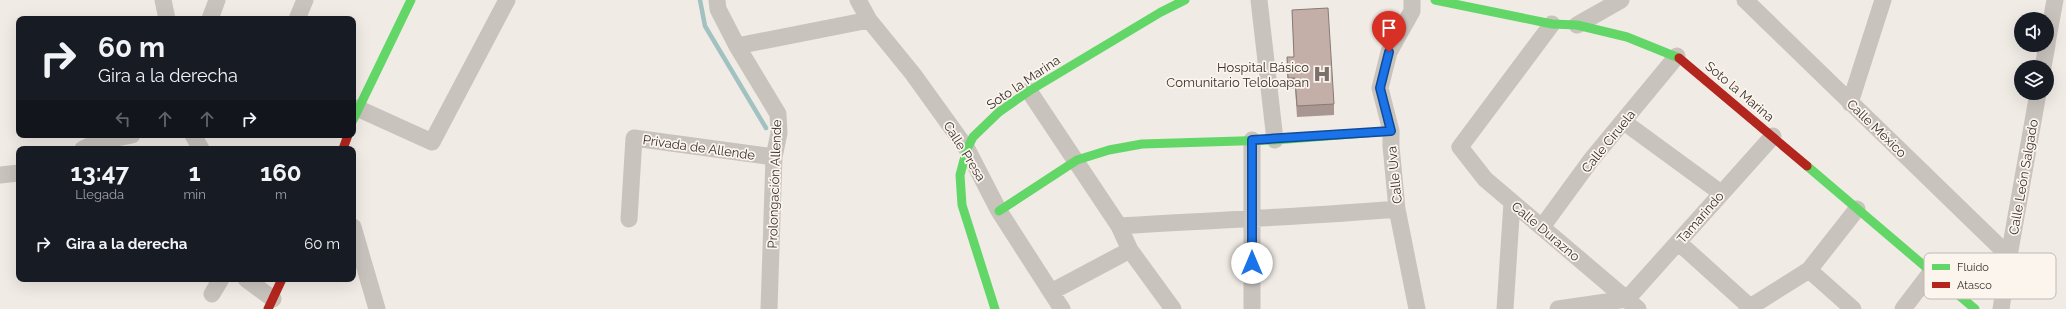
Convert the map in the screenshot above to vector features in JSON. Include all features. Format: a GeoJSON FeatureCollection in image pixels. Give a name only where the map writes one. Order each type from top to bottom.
{"type":"FeatureCollection","features":[{"type":"Feature","properties":{"kind":"street"},"geometry":{"type":"LineString","coordinates":[[163,0],[166,16]]}},
{"type":"Feature","properties":{"kind":"street"},"geometry":{"type":"LineString","coordinates":[[211,16],[217,0]]}},
{"type":"Feature","properties":{"kind":"street"},"geometry":{"type":"LineString","coordinates":[[298,16],[305,0]]}},
{"type":"Feature","properties":{"kind":"street"},"geometry":{"type":"LineString","coordinates":[[356,112],[411,0]]}},
{"type":"Feature","properties":{"kind":"street"},"geometry":{"type":"LineString","coordinates":[[356,114],[432,142],[507,0]]}},
{"type":"Feature","properties":{"kind":"street","name":"Prolongación Allende"},"geometry":{"type":"LineString","coordinates":[[717,0],[718,9],[737,46],[778,114],[779,133],[774,157],[769,309]]}},
{"type":"Feature","properties":{"kind":"street","name":"Calle Presa"},"geometry":{"type":"LineString","coordinates":[[858,0],[869,20],[913,74],[967,149],[999,211],[1062,309]]}},
{"type":"Feature","properties":{"kind":"street","name":"Soto la Marina"},"geometry":{"type":"LineString","coordinates":[[995,309],[962,206],[960,175],[967,149],[973,137],[999,112],[1029,91],[1161,12],[1185,0]]}},
{"type":"Feature","properties":{"kind":"street"},"geometry":{"type":"LineString","coordinates":[[1259,0],[1275,140]]}},
{"type":"Feature","properties":{"kind":"street","name":"Calle Uva"},"geometry":{"type":"LineString","coordinates":[[1412,0],[1412,11],[1389,52],[1380,88],[1391,131],[1397,209],[1417,309]]}},
{"type":"Feature","properties":{"kind":"street","name":"Soto la Marina"},"geometry":{"type":"LineString","coordinates":[[1435,0],[1552,24],[1577,25],[1627,37],[1677,56],[1924,264]]}},
{"type":"Feature","properties":{"kind":"street"},"geometry":{"type":"LineString","coordinates":[[1577,25],[1621,0]]}},
{"type":"Feature","properties":{"kind":"street","name":"Calle México"},"geometry":{"type":"LineString","coordinates":[[1745,0],[2006,253]]}},
{"type":"Feature","properties":{"kind":"street"},"geometry":{"type":"LineString","coordinates":[[1850,103],[1883,0]]}},
{"type":"Feature","properties":{"kind":"street"},"geometry":{"type":"LineString","coordinates":[[2053,12],[2055,0]]}},
{"type":"Feature","properties":{"kind":"street"},"geometry":{"type":"LineString","coordinates":[[737,46],[869,20]]}},
{"type":"Feature","properties":{"kind":"street","name":"Calle Durazno"},"geometry":{"type":"LineString","coordinates":[[1552,24],[1460,147],[1485,179],[1633,304]]}},
{"type":"Feature","properties":{"kind":"street","name":"Calle Ciruela"},"geometry":{"type":"LineString","coordinates":[[1542,227],[1591,160],[1624,122],[1677,56]]}},
{"type":"Feature","properties":{"kind":"street"},"geometry":{"type":"LineString","coordinates":[[1029,91],[1077,160],[1119,226],[1130,250],[1173,309]]}},
{"type":"Feature","properties":{"kind":"street","name":"Calle León Salgado"},"geometry":{"type":"LineString","coordinates":[[2010,253],[2037,100]]}},
{"type":"Feature","properties":{"kind":"street"},"geometry":{"type":"LineString","coordinates":[[1624,122],[1721,193]]}},
{"type":"Feature","properties":{"kind":"street"},"geometry":{"type":"LineString","coordinates":[[999,211],[1077,160],[1109,150],[1142,144],[1275,140],[1391,131]]}},
{"type":"Feature","properties":{"kind":"street","name":"Tamarindo"},"geometry":{"type":"LineString","coordinates":[[1633,304],[1678,242],[1773,136]]}},
{"type":"Feature","properties":{"kind":"street"},"geometry":{"type":"LineString","coordinates":[[89,146],[97,142],[117,138]]}},
{"type":"Feature","properties":{"kind":"street","name":"Privada de Allende"},"geometry":{"type":"LineString","coordinates":[[629,219],[634,138],[774,157]]}},
{"type":"Feature","properties":{"kind":"street"},"geometry":{"type":"LineString","coordinates":[[1252,140],[1252,309]]}},
{"type":"Feature","properties":{"kind":"street"},"geometry":{"type":"LineString","coordinates":[[0,175],[16,174]]}},
{"type":"Feature","properties":{"kind":"street"},"geometry":{"type":"LineString","coordinates":[[1505,309],[1512,202]]}},
{"type":"Feature","properties":{"kind":"street"},"geometry":{"type":"LineString","coordinates":[[1119,226],[1252,218],[1294,218],[1397,209]]}},
{"type":"Feature","properties":{"kind":"street"},"geometry":{"type":"LineString","coordinates":[[1678,242],[1748,308],[1810,270],[1857,209]]}},
{"type":"Feature","properties":{"kind":"street"},"geometry":{"type":"LineString","coordinates":[[356,237],[378,309]]}},
{"type":"Feature","properties":{"kind":"street"},"geometry":{"type":"LineString","coordinates":[[1052,292],[1130,250]]}},
{"type":"Feature","properties":{"kind":"street"},"geometry":{"type":"LineString","coordinates":[[1810,270],[1853,309]]}},
{"type":"Feature","properties":{"kind":"street"},"geometry":{"type":"LineString","coordinates":[[1903,309],[1924,281]]}},
{"type":"Feature","properties":{"kind":"street"},"geometry":{"type":"LineString","coordinates":[[212,294],[219,282]]}},
{"type":"Feature","properties":{"kind":"street"},"geometry":{"type":"LineString","coordinates":[[249,282],[270,304],[281,282]]}},
{"type":"Feature","properties":{"kind":"street","name":"Soto la Marina"},"geometry":{"type":"LineString","coordinates":[[1964,299],[1975,309]]}},
{"type":"Feature","properties":{"kind":"street","name":"Calle León Salgado"},"geometry":{"type":"LineString","coordinates":[[2001,309],[2003,299]]}},
{"type":"Feature","properties":{"kind":"street"},"geometry":{"type":"LineString","coordinates":[[1558,309],[1633,304]]}},
{"type":"Feature","properties":{"kind":"building"},"geometry":{"type":"Polygon","coordinates":[[[1328,8],[1334,104],[1297,106],[1295,78],[1288,78],[1287,57],[1294,57],[1292,10],[1328,8]]]}},
{"type":"Feature","properties":{"kind":"waterway"},"geometry":{"type":"LineString","coordinates":[[700,0],[705,26],[766,128]]}},
{"type":"Feature","properties":{"kind":"traffic: fast"},"geometry":{"type":"LineString","coordinates":[[356,114],[411,0]]}},
{"type":"Feature","properties":{"kind":"traffic: fast"},"geometry":{"type":"LineString","coordinates":[[995,309],[962,205],[960,175],[967,149],[973,137],[999,112],[1029,91],[1161,12],[1185,0]]}},
{"type":"Feature","properties":{"kind":"traffic: fast"},"geometry":{"type":"LineString","coordinates":[[1435,0],[1552,24],[1577,25],[1627,37],[1679,58]]}},
{"type":"Feature","properties":{"kind":"traffic: fast"},"geometry":{"type":"LineString","coordinates":[[999,211],[1077,160],[1109,150],[1142,144],[1275,140],[1391,131]]}},
{"type":"Feature","properties":{"kind":"traffic: fast"},"geometry":{"type":"LineString","coordinates":[[1807,166],[1924,266]]}},
{"type":"Feature","properties":{"kind":"traffic: fast"},"geometry":{"type":"LineString","coordinates":[[1963,299],[1975,309]]}},
{"type":"Feature","properties":{"kind":"traffic: jam"},"geometry":{"type":"LineString","coordinates":[[1679,58],[1807,166]]}},
{"type":"Feature","properties":{"kind":"traffic: jam"},"geometry":{"type":"LineString","coordinates":[[344,146],[347,138]]}},
{"type":"Feature","properties":{"kind":"traffic: jam"},"geometry":{"type":"LineString","coordinates":[[268,309],[281,282]]}},
{"type":"Feature","properties":{"kind":"place","name":"Hospital Básico Comunitario Teloloapan"},"geometry":{"type":"Point","coordinates":[1322,74]}},
{"type":"Feature","properties":{"kind":"route"},"geometry":{"type":"LineString","coordinates":[[1252,263],[1252,140],[1275,140],[1391,131],[1380,88],[1389,52]]}}]}
